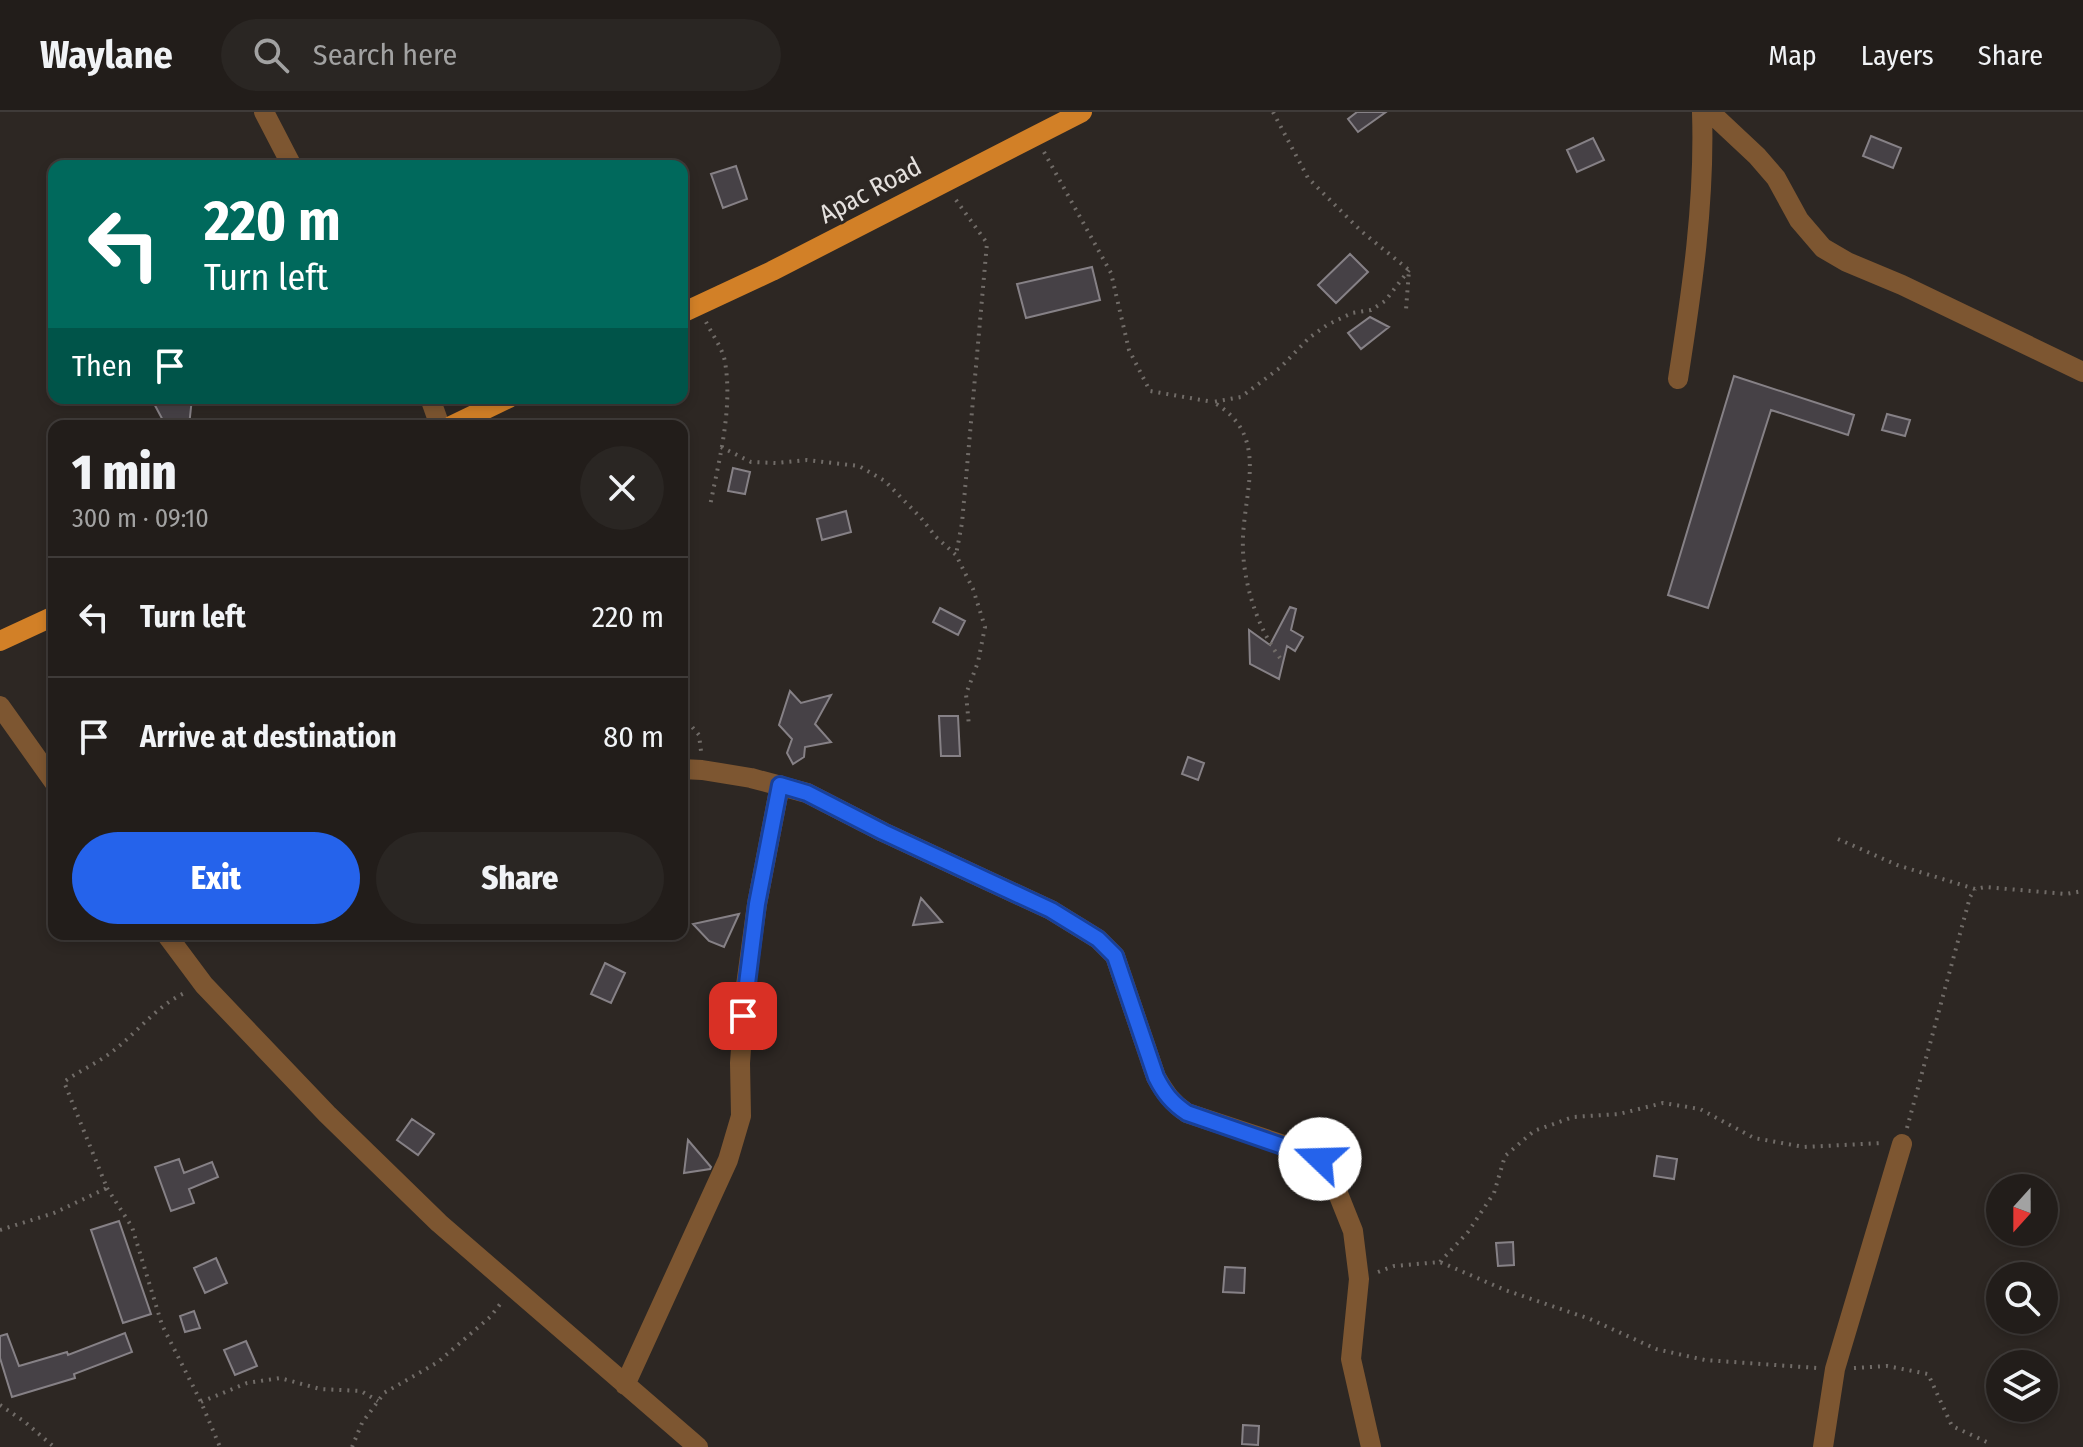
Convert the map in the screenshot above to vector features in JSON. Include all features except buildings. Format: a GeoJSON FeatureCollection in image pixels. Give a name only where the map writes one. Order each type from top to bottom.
{"type":"FeatureCollection","features":[{"type":"Feature","properties":{"kind":"main road","name":"Apac Road"},"geometry":{"type":"LineString","coordinates":[[690,310],[1082,112]]}},
{"type":"Feature","properties":{"kind":"main road"},"geometry":{"type":"LineString","coordinates":[[463,420],[497,404]]}},
{"type":"Feature","properties":{"kind":"main road"},"geometry":{"type":"LineString","coordinates":[[0,641],[48,619]]}},
{"type":"Feature","properties":{"kind":"street"},"geometry":{"type":"LineString","coordinates":[[264,112],[289,160]]}},
{"type":"Feature","properties":{"kind":"street"},"geometry":{"type":"LineString","coordinates":[[1678,379],[1692,288],[1704,168],[1702,112]]}},
{"type":"Feature","properties":{"kind":"street"},"geometry":{"type":"LineString","coordinates":[[1710,112],[1767,167],[1799,220],[1823,248],[2083,372]]}},
{"type":"Feature","properties":{"kind":"street"},"geometry":{"type":"LineString","coordinates":[[0,706],[48,774]]}},
{"type":"Feature","properties":{"kind":"street"},"geometry":{"type":"LineString","coordinates":[[692,769],[807,793],[1051,910],[1098,939],[1115,956],[1156,1077],[1175,1105],[1187,1113],[1311,1154],[1327,1166],[1353,1231],[1359,1279],[1351,1359],[1371,1447]]}},
{"type":"Feature","properties":{"kind":"street"},"geometry":{"type":"LineString","coordinates":[[625,1385],[737,1134],[743,1102],[740,1063],[745,993],[757,904],[780,785]]}},
{"type":"Feature","properties":{"kind":"street"},"geometry":{"type":"LineString","coordinates":[[170,940],[204,985],[327,1114],[439,1223],[698,1447]]}},
{"type":"Feature","properties":{"kind":"street"},"geometry":{"type":"LineString","coordinates":[[1823,1447],[1835,1369],[1902,1144]]}},
{"type":"Feature","properties":{"kind":"path"},"geometry":{"type":"LineString","coordinates":[[1273,112],[1308,178],[1361,231],[1409,270]]}},
{"type":"Feature","properties":{"kind":"path"},"geometry":{"type":"LineString","coordinates":[[1035,136],[1111,273],[1129,350],[1150,391],[1213,402],[1241,397],[1281,367],[1309,338],[1327,325],[1352,313],[1371,310],[1385,301],[1409,270]]}},
{"type":"Feature","properties":{"kind":"path"},"geometry":{"type":"LineString","coordinates":[[942,182],[987,243],[964,509],[956,555]]}},
{"type":"Feature","properties":{"kind":"path"},"geometry":{"type":"LineString","coordinates":[[1406,310],[1409,270]]}},
{"type":"Feature","properties":{"kind":"path"},"geometry":{"type":"LineString","coordinates":[[690,310],[725,359],[727,399],[710,506]]}},
{"type":"Feature","properties":{"kind":"path"},"geometry":{"type":"LineString","coordinates":[[1213,402],[1232,413],[1244,431],[1250,466],[1243,537],[1249,585],[1265,638],[1280,658]]}},
{"type":"Feature","properties":{"kind":"path"},"geometry":{"type":"LineString","coordinates":[[721,447],[751,462],[807,460],[859,466],[885,481],[956,555],[973,589],[985,627],[978,662],[966,694],[969,726]]}},
{"type":"Feature","properties":{"kind":"path"},"geometry":{"type":"LineString","coordinates":[[688,722],[699,735],[692,769]]}},
{"type":"Feature","properties":{"kind":"path"},"geometry":{"type":"LineString","coordinates":[[1838,839],[1897,865],[1975,889],[1985,887],[2066,894],[2081,891],[2083,884]]}},
{"type":"Feature","properties":{"kind":"path"},"geometry":{"type":"LineString","coordinates":[[1440,1262],[1468,1232],[1494,1193],[1505,1156],[1534,1131],[1573,1117],[1619,1114],[1663,1103],[1700,1109],[1754,1138],[1792,1145],[1902,1144],[1970,897],[1975,889]]}},
{"type":"Feature","properties":{"kind":"path"},"geometry":{"type":"LineString","coordinates":[[204,985],[173,998],[111,1054],[64,1082],[107,1188],[132,1227],[162,1325],[220,1447]]}},
{"type":"Feature","properties":{"kind":"path"},"geometry":{"type":"LineString","coordinates":[[0,1230],[54,1213],[107,1188]]}},
{"type":"Feature","properties":{"kind":"path"},"geometry":{"type":"LineString","coordinates":[[1359,1279],[1394,1266],[1440,1262],[1505,1290],[1590,1319],[1656,1349],[1705,1360],[1835,1369],[1887,1366],[1928,1374],[1952,1426],[1989,1443]]}},
{"type":"Feature","properties":{"kind":"path"},"geometry":{"type":"LineString","coordinates":[[352,1447],[362,1423],[384,1393],[438,1362],[490,1317],[512,1288]]}},
{"type":"Feature","properties":{"kind":"path"},"geometry":{"type":"LineString","coordinates":[[201,1402],[247,1383],[280,1378],[320,1389],[361,1391],[378,1401]]}},
{"type":"Feature","properties":{"kind":"path"},"geometry":{"type":"LineString","coordinates":[[0,1405],[54,1447]]}},
{"type":"Feature","properties":{"kind":"route"},"geometry":{"type":"LineString","coordinates":[[743,1016],[757,904],[780,785],[807,793],[1051,910],[1098,939],[1115,956],[1156,1077],[1175,1105],[1187,1113],[1320,1159]]}}]}
